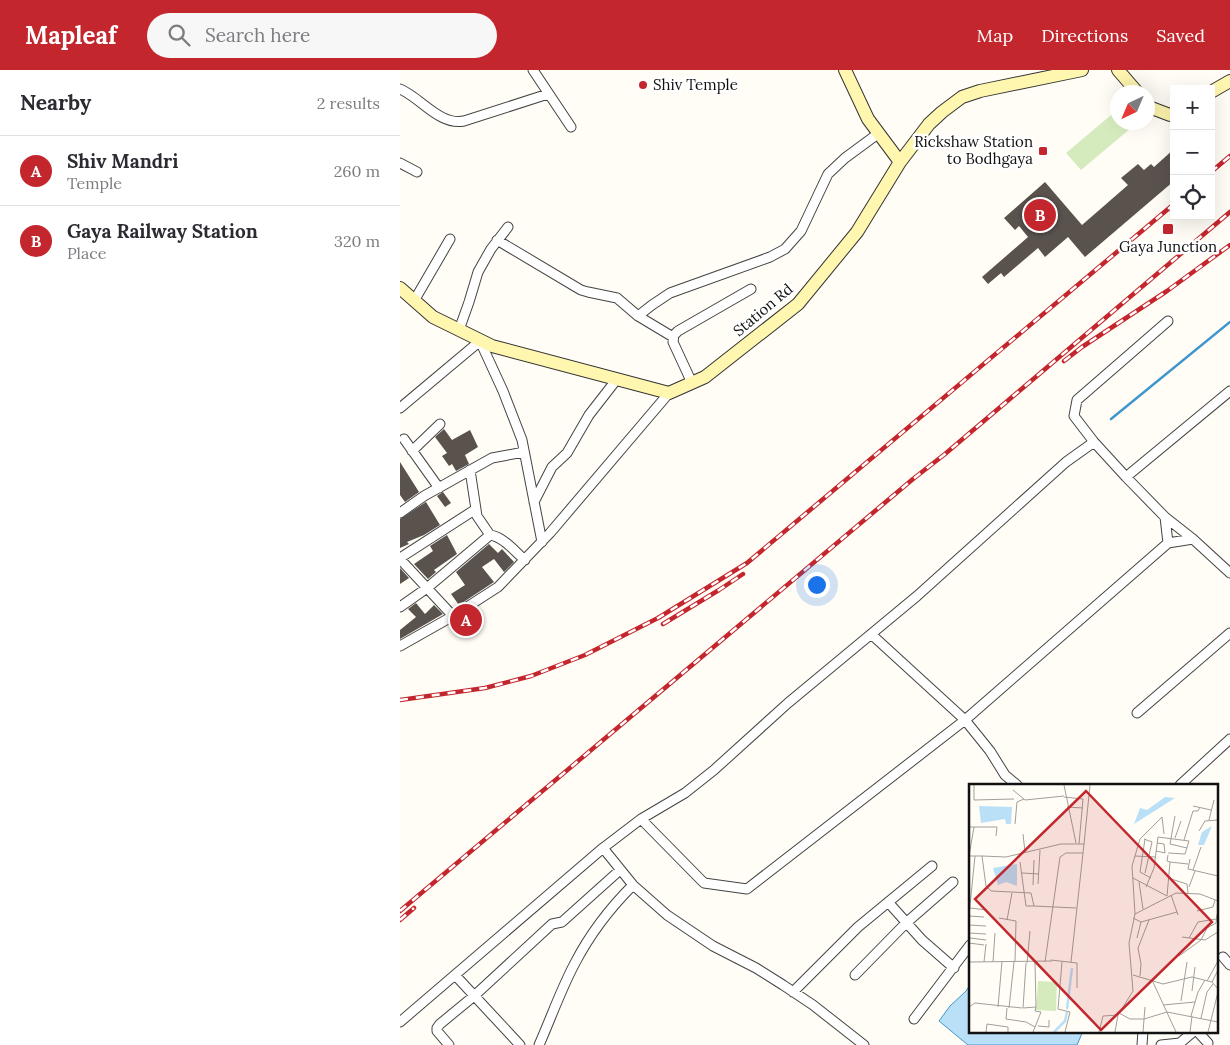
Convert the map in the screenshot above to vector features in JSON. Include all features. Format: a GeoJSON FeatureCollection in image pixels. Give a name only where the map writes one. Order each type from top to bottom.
{"type":"FeatureCollection","features":[{"type":"Feature","properties":{"kind":"street"},"geometry":{"type":"LineString","coordinates":[[533,70],[572,127]]}},
{"type":"Feature","properties":{"kind":"street","name":"Station Rd"},"geometry":{"type":"LineString","coordinates":[[669,393],[705,377],[798,304],[857,232],[900,162],[929,124],[942,112],[962,97],[995,87],[1082,70]]}},
{"type":"Feature","properties":{"kind":"street"},"geometry":{"type":"LineString","coordinates":[[1118,70],[1131,85]]}},
{"type":"Feature","properties":{"kind":"street"},"geometry":{"type":"LineString","coordinates":[[848,72],[868,119],[900,162]]}},
{"type":"Feature","properties":{"kind":"street"},"geometry":{"type":"LineString","coordinates":[[1215,90],[1230,81]]}},
{"type":"Feature","properties":{"kind":"street"},"geometry":{"type":"LineString","coordinates":[[400,89],[415,97],[438,115],[454,122],[464,121],[548,94]]}},
{"type":"Feature","properties":{"kind":"street"},"geometry":{"type":"LineString","coordinates":[[1155,110],[1170,115]]}},
{"type":"Feature","properties":{"kind":"street"},"geometry":{"type":"LineString","coordinates":[[638,316],[670,293],[770,257],[785,249],[801,231],[828,174],[845,158],[879,133]]}},
{"type":"Feature","properties":{"kind":"street"},"geometry":{"type":"LineString","coordinates":[[400,163],[417,172]]}},
{"type":"Feature","properties":{"kind":"street"},"geometry":{"type":"LineString","coordinates":[[459,330],[476,276],[497,240],[508,227]]}},
{"type":"Feature","properties":{"kind":"street"},"geometry":{"type":"LineString","coordinates":[[414,301],[450,239]]}},
{"type":"Feature","properties":{"kind":"street"},"geometry":{"type":"LineString","coordinates":[[497,240],[581,290],[617,298],[638,316],[673,337]]}},
{"type":"Feature","properties":{"kind":"street"},"geometry":{"type":"LineString","coordinates":[[400,288],[433,317],[492,346],[669,393],[542,542],[498,587],[453,616],[400,646]]}},
{"type":"Feature","properties":{"kind":"street"},"geometry":{"type":"LineString","coordinates":[[692,383],[673,342],[673,337],[678,331],[751,289]]}},
{"type":"Feature","properties":{"kind":"street"},"geometry":{"type":"LineString","coordinates":[[1168,321],[1077,400],[1074,416],[1094,442],[1165,517],[1230,573]]}},
{"type":"Feature","properties":{"kind":"street"},"geometry":{"type":"LineString","coordinates":[[402,404],[480,341]]}},
{"type":"Feature","properties":{"kind":"street"},"geometry":{"type":"LineString","coordinates":[[480,341],[503,391],[522,440],[542,542]]}},
{"type":"Feature","properties":{"kind":"street"},"geometry":{"type":"LineString","coordinates":[[534,502],[552,467],[568,453],[589,415],[617,379]]}},
{"type":"Feature","properties":{"kind":"street"},"geometry":{"type":"LineString","coordinates":[[1126,477],[1230,391]]}},
{"type":"Feature","properties":{"kind":"street"},"geometry":{"type":"LineString","coordinates":[[412,451],[440,424]]}},
{"type":"Feature","properties":{"kind":"street"},"geometry":{"type":"LineString","coordinates":[[404,439],[438,488]]}},
{"type":"Feature","properties":{"kind":"street"},"geometry":{"type":"LineString","coordinates":[[400,1022],[603,848],[641,819],[685,794],[714,770],[788,702],[917,596],[1066,462],[1094,442]]}},
{"type":"Feature","properties":{"kind":"street"},"geometry":{"type":"LineString","coordinates":[[400,513],[438,488],[492,458],[524,452]]}},
{"type":"Feature","properties":{"kind":"street"},"geometry":{"type":"LineString","coordinates":[[470,470],[477,516],[490,535],[502,540],[525,560]]}},
{"type":"Feature","properties":{"kind":"street"},"geometry":{"type":"LineString","coordinates":[[453,616],[400,559],[476,509]]}},
{"type":"Feature","properties":{"kind":"street"},"geometry":{"type":"LineString","coordinates":[[1165,517],[1168,543]]}},
{"type":"Feature","properties":{"kind":"street"},"geometry":{"type":"LineString","coordinates":[[400,607],[427,588],[490,535]]}},
{"type":"Feature","properties":{"kind":"street"},"geometry":{"type":"LineString","coordinates":[[641,819],[704,882],[747,889],[965,720],[1168,543],[1192,539]]}},
{"type":"Feature","properties":{"kind":"street"},"geometry":{"type":"LineString","coordinates":[[1137,713],[1230,633]]}},
{"type":"Feature","properties":{"kind":"street"},"geometry":{"type":"LineString","coordinates":[[871,634],[965,720],[990,751],[1005,775],[1016,784]]}},
{"type":"Feature","properties":{"kind":"street"},"geometry":{"type":"LineString","coordinates":[[1181,784],[1230,739]]}},
{"type":"Feature","properties":{"kind":"street"},"geometry":{"type":"LineString","coordinates":[[603,848],[633,885],[666,915],[712,946],[756,968],[793,992],[861,1044]]}},
{"type":"Feature","properties":{"kind":"street"},"geometry":{"type":"LineString","coordinates":[[793,992],[832,951],[932,866]]}},
{"type":"Feature","properties":{"kind":"street"},"geometry":{"type":"LineString","coordinates":[[449,1045],[437,1031],[437,1028],[552,924],[562,922],[620,870]]}},
{"type":"Feature","properties":{"kind":"street"},"geometry":{"type":"LineString","coordinates":[[855,975],[906,923],[953,882]]}},
{"type":"Feature","properties":{"kind":"street"},"geometry":{"type":"LineString","coordinates":[[539,1045],[578,957],[591,935],[607,914],[633,885]]}},
{"type":"Feature","properties":{"kind":"street"},"geometry":{"type":"LineString","coordinates":[[888,902],[922,940],[954,968]]}},
{"type":"Feature","properties":{"kind":"street"},"geometry":{"type":"LineString","coordinates":[[914,1019],[969,946]]}},
{"type":"Feature","properties":{"kind":"street"},"geometry":{"type":"LineString","coordinates":[[1223,957],[1230,965]]}},
{"type":"Feature","properties":{"kind":"street"},"geometry":{"type":"LineString","coordinates":[[456,975],[520,1045]]}},
{"type":"Feature","properties":{"kind":"street"},"geometry":{"type":"LineString","coordinates":[[1142,1045],[1143,1032]]}},
{"type":"Feature","properties":{"kind":"street"},"geometry":{"type":"LineString","coordinates":[[1160,1045],[1178,1044],[1194,1032]]}},
{"type":"Feature","properties":{"kind":"street"},"geometry":{"type":"LineString","coordinates":[[1196,1032],[1208,1043]]}},
{"type":"Feature","properties":{"kind":"green space"},"geometry":{"type":"Polygon","coordinates":[[[1110,116],[1110,130],[1129,130],[1081,170],[1066,153],[1110,116]]]}},
{"type":"Feature","properties":{"kind":"water"},"geometry":{"type":"Polygon","coordinates":[[[969,986],[969,1032],[1083,1032],[1077,1045],[968,1045],[939,1021],[950,1006],[969,986]]]}},
{"type":"Feature","properties":{"kind":"building"},"geometry":{"type":"Polygon","coordinates":[[[1170,153],[1170,184],[1085,257],[1068,237],[1045,257],[1038,248],[1004,277],[1001,273],[988,284],[982,277],[1028,237],[1019,226],[1015,230],[1004,218],[1045,182],[1082,225],[1128,185],[1121,178],[1138,164],[1144,170],[1151,164],[1154,167],[1170,153]]]}},
{"type":"Feature","properties":{"kind":"building"},"geometry":{"type":"Polygon","coordinates":[[[444,429],[452,440],[470,430],[478,447],[465,455],[469,464],[456,471],[452,464],[449,466],[442,456],[447,453],[435,437],[444,429]]]}},
{"type":"Feature","properties":{"kind":"building"},"geometry":{"type":"Polygon","coordinates":[[[400,462],[419,492],[405,502],[400,495],[400,462]]]}},
{"type":"Feature","properties":{"kind":"building"},"geometry":{"type":"Polygon","coordinates":[[[443,492],[451,503],[445,507],[437,496],[443,492]]]}},
{"type":"Feature","properties":{"kind":"building"},"geometry":{"type":"Polygon","coordinates":[[[426,502],[440,525],[424,535],[407,542],[409,544],[400,548],[400,519],[426,502]]]}},
{"type":"Feature","properties":{"kind":"building"},"geometry":{"type":"Polygon","coordinates":[[[447,535],[457,554],[434,570],[436,572],[428,579],[414,564],[433,551],[430,546],[447,535]]]}},
{"type":"Feature","properties":{"kind":"building"},"geometry":{"type":"Polygon","coordinates":[[[489,544],[498,553],[502,549],[514,562],[504,572],[494,559],[482,567],[494,582],[459,605],[451,594],[465,585],[456,572],[489,544]]]}},
{"type":"Feature","properties":{"kind":"building"},"geometry":{"type":"Polygon","coordinates":[[[400,568],[409,578],[400,584],[400,568]]]}},
{"type":"Feature","properties":{"kind":"building"},"geometry":{"type":"Polygon","coordinates":[[[416,603],[425,614],[434,605],[443,614],[400,639],[400,630],[416,617],[408,609],[416,603]]]}},
{"type":"Feature","properties":{"kind":"building"},"geometry":{"type":"Polygon","coordinates":[[[470,612],[474,616],[466,623],[461,618],[470,612]]]}},
{"type":"Feature","properties":{"kind":"waterway"},"geometry":{"type":"LineString","coordinates":[[1111,419],[1230,322]]}},
{"type":"Feature","properties":{"kind":"railway"},"geometry":{"type":"LineString","coordinates":[[1215,169],[1230,156]]}},
{"type":"Feature","properties":{"kind":"railway"},"geometry":{"type":"LineString","coordinates":[[400,700],[485,688],[531,676],[585,655],[658,618],[747,563],[1170,207]]}},
{"type":"Feature","properties":{"kind":"railway"},"geometry":{"type":"LineString","coordinates":[[400,911],[945,454],[1230,212]]}},
{"type":"Feature","properties":{"kind":"railway"},"geometry":{"type":"LineString","coordinates":[[1064,361],[1167,291],[1230,245]]}},
{"type":"Feature","properties":{"kind":"railway"},"geometry":{"type":"LineString","coordinates":[[663,624],[743,574]]}},
{"type":"Feature","properties":{"kind":"railway"},"geometry":{"type":"LineString","coordinates":[[400,920],[414,908]]}},
{"type":"Feature","properties":{"kind":"place","name":"Shiv Temple"},"geometry":{"type":"Point","coordinates":[643,85]}},
{"type":"Feature","properties":{"kind":"place","name":"Rickshaw Station to Bodhgaya"},"geometry":{"type":"Point","coordinates":[1043,151]}},
{"type":"Feature","properties":{"kind":"place","name":"Gaya Railway Station"},"geometry":{"type":"Point","coordinates":[1040,215]}},
{"type":"Feature","properties":{"kind":"place","name":"Gaya Junction"},"geometry":{"type":"Point","coordinates":[1168,229]}},
{"type":"Feature","properties":{"kind":"place","name":"Shiv Mandri"},"geometry":{"type":"Point","coordinates":[466,620]}}]}
